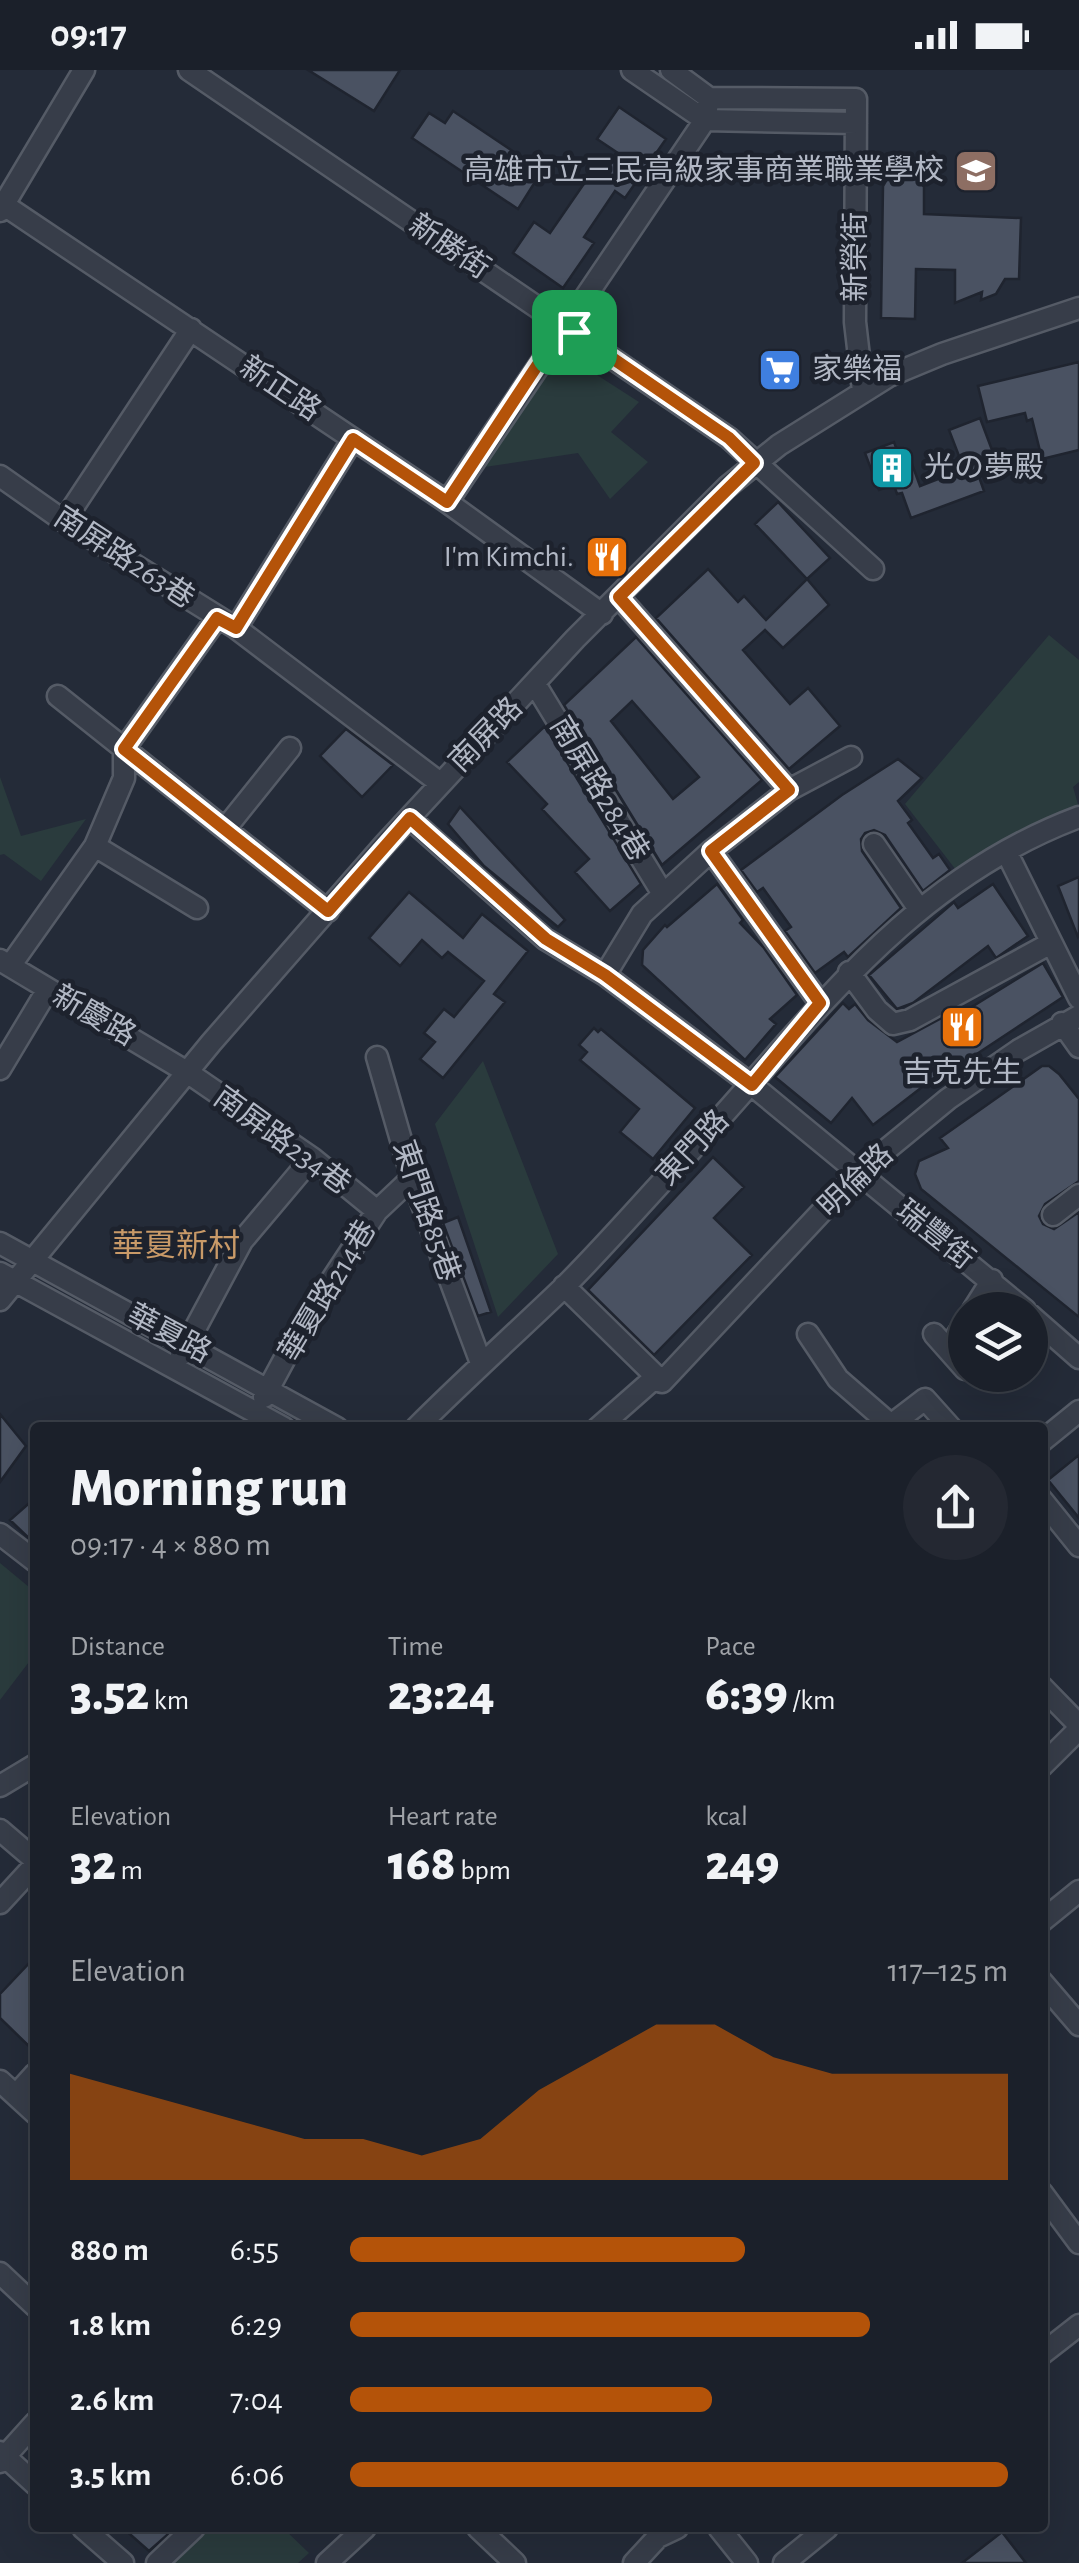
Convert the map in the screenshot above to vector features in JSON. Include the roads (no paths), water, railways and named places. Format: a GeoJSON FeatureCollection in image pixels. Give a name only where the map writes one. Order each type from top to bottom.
{"type":"FeatureCollection","features":[{"type":"Feature","properties":{"kind":"street"},"geometry":{"type":"LineString","coordinates":[[2,208],[84,70]]}},
{"type":"Feature","properties":{"kind":"street","name":"新勝街"},"geometry":{"type":"LineString","coordinates":[[189,70],[729,438],[872,569]]}},
{"type":"Feature","properties":{"kind":"street"},"geometry":{"type":"LineString","coordinates":[[632,70],[705,120],[856,123]]}},
{"type":"Feature","properties":{"kind":"street"},"geometry":{"type":"LineString","coordinates":[[447,502],[705,120],[709,98],[671,70]]}},
{"type":"Feature","properties":{"kind":"street","name":"新榮街"},"geometry":{"type":"LineString","coordinates":[[709,98],[856,99],[855,322],[863,391]]}},
{"type":"Feature","properties":{"kind":"street","name":"新正路"},"geometry":{"type":"LineString","coordinates":[[2,208],[191,329],[447,502],[602,614]]}},
{"type":"Feature","properties":{"kind":"street","name":"南屏路"},"geometry":{"type":"LineString","coordinates":[[0,1300],[8,1278],[34,1262],[187,1072],[440,783],[754,463],[897,372],[1079,308]]}},
{"type":"Feature","properties":{"kind":"street"},"geometry":{"type":"LineString","coordinates":[[64,521],[191,329]]}},
{"type":"Feature","properties":{"kind":"street"},"geometry":{"type":"LineString","coordinates":[[5,963],[96,846],[124,778],[124,749],[226,623],[353,439]]}},
{"type":"Feature","properties":{"kind":"street","name":"南屏路263巷"},"geometry":{"type":"LineString","coordinates":[[0,476],[226,623],[440,783]]}},
{"type":"Feature","properties":{"kind":"street"},"geometry":{"type":"LineString","coordinates":[[619,597],[789,790]]}},
{"type":"Feature","properties":{"kind":"street","name":"南屏路284巷"},"geometry":{"type":"LineString","coordinates":[[535,684],[662,894]]}},
{"type":"Feature","properties":{"kind":"street"},"geometry":{"type":"LineString","coordinates":[[58,696],[328,911]]}},
{"type":"Feature","properties":{"kind":"street"},"geometry":{"type":"LineString","coordinates":[[225,829],[290,748]]}},
{"type":"Feature","properties":{"kind":"street"},"geometry":{"type":"LineString","coordinates":[[605,975],[642,914],[662,894],[789,790],[851,758]]}},
{"type":"Feature","properties":{"kind":"street","name":"東門路"},"geometry":{"type":"LineString","coordinates":[[422,1422],[564,1286],[752,1085],[849,972],[920,909],[1006,851],[1079,817]]}},
{"type":"Feature","properties":{"kind":"street","name":"瑞豐街"},"geometry":{"type":"LineString","coordinates":[[410,818],[546,939],[605,975],[752,1085],[1006,1292]]}},
{"type":"Feature","properties":{"kind":"street"},"geometry":{"type":"LineString","coordinates":[[874,844],[920,909]]}},
{"type":"Feature","properties":{"kind":"street"},"geometry":{"type":"LineString","coordinates":[[96,846],[197,908]]}},
{"type":"Feature","properties":{"kind":"street"},"geometry":{"type":"LineString","coordinates":[[711,851],[820,1003]]}},
{"type":"Feature","properties":{"kind":"street"},"geometry":{"type":"LineString","coordinates":[[1006,851],[1079,998]]}},
{"type":"Feature","properties":{"kind":"street"},"geometry":{"type":"LineString","coordinates":[[849,972],[892,1024],[910,1020],[1052,943]]}},
{"type":"Feature","properties":{"kind":"street","name":"新慶路"},"geometry":{"type":"LineString","coordinates":[[5,963],[187,1072]]}},
{"type":"Feature","properties":{"kind":"street"},"geometry":{"type":"LineString","coordinates":[[0,1069],[48,989]]}},
{"type":"Feature","properties":{"kind":"street"},"geometry":{"type":"LineString","coordinates":[[1070,1020],[1079,1047]]}},
{"type":"Feature","properties":{"kind":"street","name":"明倫路"},"geometry":{"type":"LineString","coordinates":[[606,1422],[660,1379],[858,1174],[948,1099],[1070,1020]]}},
{"type":"Feature","properties":{"kind":"street","name":"東門路85巷"},"geometry":{"type":"LineString","coordinates":[[376,1057],[412,1178],[481,1363]]}},
{"type":"Feature","properties":{"kind":"street","name":"南屏路234巷"},"geometry":{"type":"LineString","coordinates":[[187,1072],[312,1158],[376,1211]]}},
{"type":"Feature","properties":{"kind":"street"},"geometry":{"type":"LineString","coordinates":[[176,1366],[242,1240],[312,1158]]}},
{"type":"Feature","properties":{"kind":"street","name":"華夏路214巷"},"geometry":{"type":"LineString","coordinates":[[255,1412],[306,1319],[376,1211],[412,1178]]}},
{"type":"Feature","properties":{"kind":"street"},"geometry":{"type":"LineString","coordinates":[[1053,1215],[1079,1196]]}},
{"type":"Feature","properties":{"kind":"street","name":"華夏路"},"geometry":{"type":"LineString","coordinates":[[0,1243],[327,1422]]}},
{"type":"Feature","properties":{"kind":"street","name":"華夏路"},"geometry":{"type":"LineString","coordinates":[[8,1278],[273,1422]]}},
{"type":"Feature","properties":{"kind":"street"},"geometry":{"type":"LineString","coordinates":[[984,1292],[992,1280]]}},
{"type":"Feature","properties":{"kind":"street"},"geometry":{"type":"LineString","coordinates":[[564,1286],[660,1379]]}},
{"type":"Feature","properties":{"kind":"street","name":"瑞豐街"},"geometry":{"type":"LineString","coordinates":[[1048,1330],[1079,1358]]}},
{"type":"Feature","properties":{"kind":"street"},"geometry":{"type":"LineString","coordinates":[[808,1334],[838,1379],[888,1422]]}},
{"type":"Feature","properties":{"kind":"street"},"geometry":{"type":"LineString","coordinates":[[895,1422],[925,1399],[946,1422]]}},
{"type":"Feature","properties":{"kind":"street"},"geometry":{"type":"LineString","coordinates":[[1048,1436],[1079,1410]]}},
{"type":"Feature","properties":{"kind":"street"},"geometry":{"type":"LineString","coordinates":[[1048,1507],[1079,1546]]}},
{"type":"Feature","properties":{"kind":"street"},"geometry":{"type":"LineString","coordinates":[[0,1534],[30,1557]]}},
{"type":"Feature","properties":{"kind":"street"},"geometry":{"type":"LineString","coordinates":[[1048,1694],[1079,1728],[1048,1760]]}},
{"type":"Feature","properties":{"kind":"street"},"geometry":{"type":"LineString","coordinates":[[0,1786],[30,1768]]}},
{"type":"Feature","properties":{"kind":"street"},"geometry":{"type":"LineString","coordinates":[[0,1830],[30,1858]]}},
{"type":"Feature","properties":{"kind":"street"},"geometry":{"type":"LineString","coordinates":[[0,1903],[30,1869]]}},
{"type":"Feature","properties":{"kind":"street"},"geometry":{"type":"LineString","coordinates":[[1048,1916],[1079,1891]]}},
{"type":"Feature","properties":{"kind":"street"},"geometry":{"type":"LineString","coordinates":[[1048,1989],[1079,2025]]}},
{"type":"Feature","properties":{"kind":"street"},"geometry":{"type":"LineString","coordinates":[[30,2076],[4,2085],[30,2108]]}},
{"type":"Feature","properties":{"kind":"street"},"geometry":{"type":"LineString","coordinates":[[1048,2201],[1079,2243]]}},
{"type":"Feature","properties":{"kind":"street"},"geometry":{"type":"LineString","coordinates":[[0,2273],[30,2301]]}},
{"type":"Feature","properties":{"kind":"street"},"geometry":{"type":"LineString","coordinates":[[1048,2349],[1079,2325]]}},
{"type":"Feature","properties":{"kind":"street"},"geometry":{"type":"LineString","coordinates":[[30,2428],[2,2457],[30,2480]]}},
{"type":"Feature","properties":{"kind":"street"},"geometry":{"type":"LineString","coordinates":[[88,2532],[123,2563]]}},
{"type":"Feature","properties":{"kind":"street"},"geometry":{"type":"LineString","coordinates":[[157,2563],[190,2532]]}},
{"type":"Feature","properties":{"kind":"street"},"geometry":{"type":"LineString","coordinates":[[327,2563],[361,2532]]}},
{"type":"Feature","properties":{"kind":"street"},"geometry":{"type":"LineString","coordinates":[[490,2532],[516,2563]]}},
{"type":"Feature","properties":{"kind":"street"},"geometry":{"type":"LineString","coordinates":[[634,2563],[658,2537],[669,2532]]}},
{"type":"Feature","properties":{"kind":"street"},"geometry":{"type":"LineString","coordinates":[[722,2532],[747,2563]]}},
{"type":"Feature","properties":{"kind":"street"},"geometry":{"type":"LineString","coordinates":[[784,2563],[822,2532]]}},
{"type":"Feature","properties":{"kind":"place","name":"高雄市立三民高級家事商業職業學校"},"geometry":{"type":"Point","coordinates":[976,171]}},
{"type":"Feature","properties":{"kind":"place","name":"家樂福"},"geometry":{"type":"Point","coordinates":[780,370]}},
{"type":"Feature","properties":{"kind":"place","name":"光の夢殿"},"geometry":{"type":"Point","coordinates":[892,468]}},
{"type":"Feature","properties":{"kind":"place","name":"I'm Kimchi."},"geometry":{"type":"Point","coordinates":[607,557]}},
{"type":"Feature","properties":{"kind":"place","name":"吉克先生"},"geometry":{"type":"Point","coordinates":[962,1027]}},
{"type":"Feature","properties":{"kind":"district","name":"華夏新村"},"geometry":{"type":"Point","coordinates":[176,1246]}}]}
